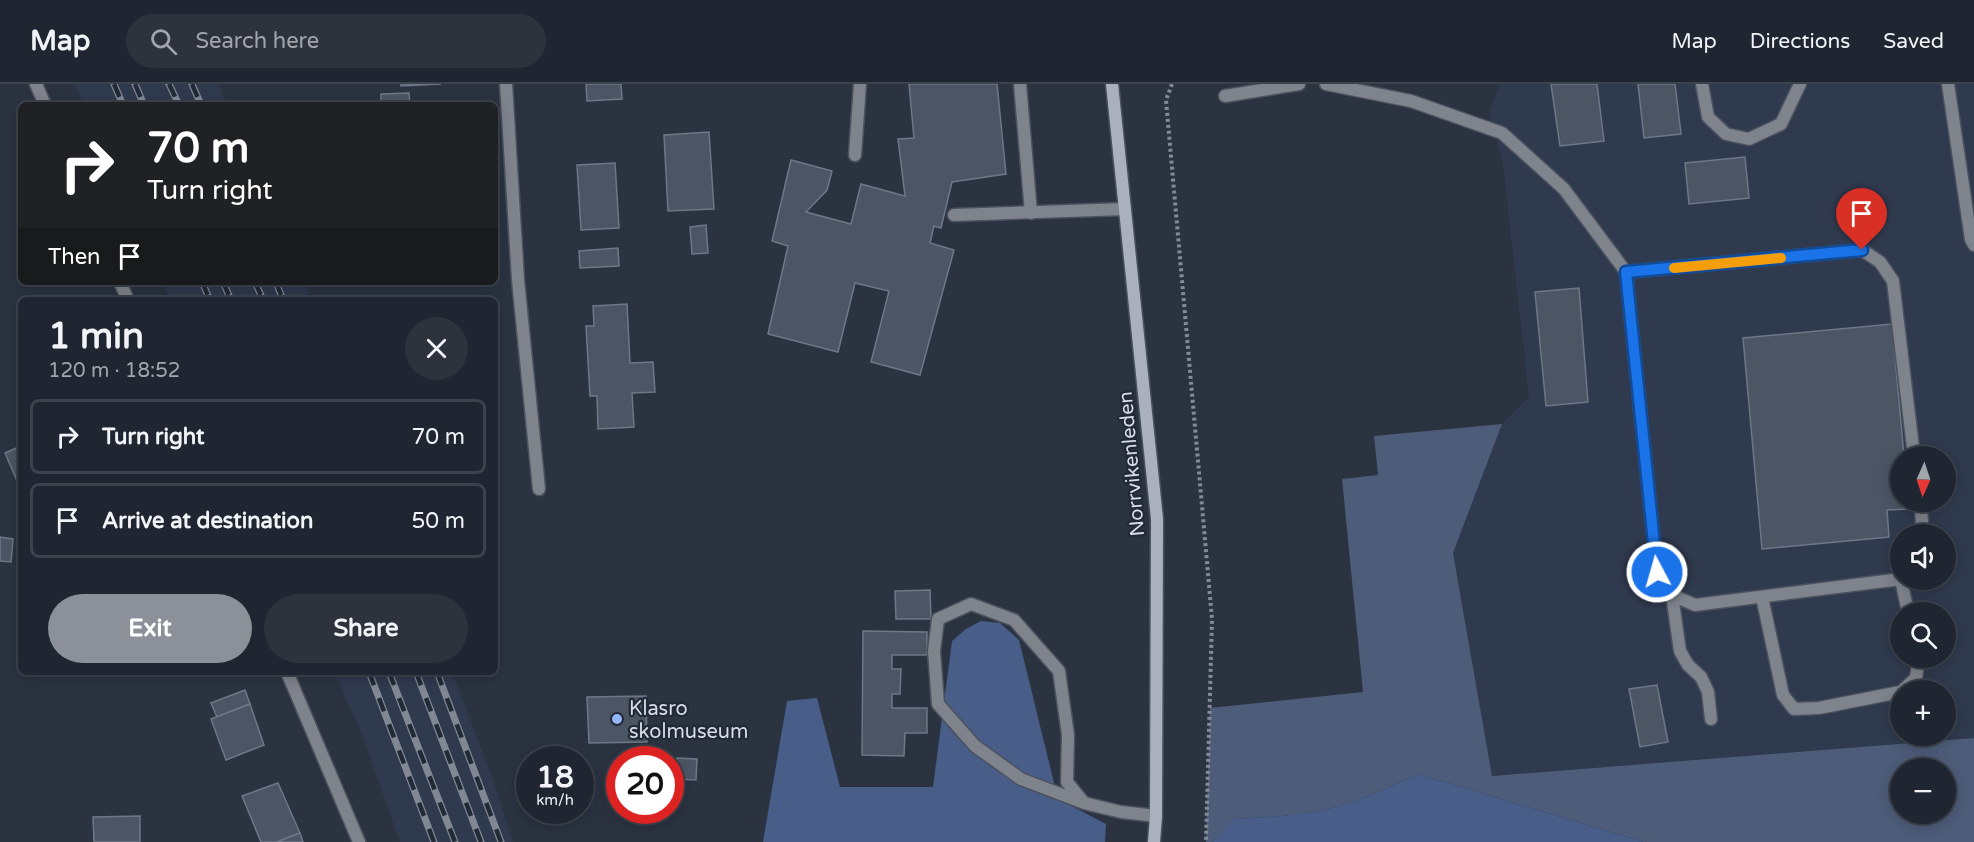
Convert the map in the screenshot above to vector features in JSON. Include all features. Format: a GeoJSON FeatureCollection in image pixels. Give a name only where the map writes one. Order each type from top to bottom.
{"type":"FeatureCollection","features":[{"type":"Feature","properties":{"kind":"main road","name":"Norrvikenleden"},"geometry":{"type":"LineString","coordinates":[[1112,84],[1157,519],[1154,842]]}},
{"type":"Feature","properties":{"kind":"street"},"geometry":{"type":"LineString","coordinates":[[36,84],[44,102]]}},
{"type":"Feature","properties":{"kind":"street"},"geometry":{"type":"LineString","coordinates":[[506,84],[518,280],[539,489]]}},
{"type":"Feature","properties":{"kind":"street"},"geometry":{"type":"LineString","coordinates":[[855,155],[860,84]]}},
{"type":"Feature","properties":{"kind":"street"},"geometry":{"type":"LineString","coordinates":[[1020,84],[1031,213]]}},
{"type":"Feature","properties":{"kind":"street"},"geometry":{"type":"LineString","coordinates":[[1225,96],[1299,84]]}},
{"type":"Feature","properties":{"kind":"street"},"geometry":{"type":"LineString","coordinates":[[1326,84],[1411,101],[1502,133],[1564,189],[1626,272],[1657,572],[1671,595],[1680,651],[1688,665],[1701,677],[1708,692],[1711,719]]}},
{"type":"Feature","properties":{"kind":"street"},"geometry":{"type":"LineString","coordinates":[[1702,84],[1708,117],[1726,134],[1749,139],[1781,124],[1800,84]]}},
{"type":"Feature","properties":{"kind":"street"},"geometry":{"type":"LineString","coordinates":[[1948,84],[1971,239],[1974,245]]}},
{"type":"Feature","properties":{"kind":"street"},"geometry":{"type":"LineString","coordinates":[[954,215],[1125,209]]}},
{"type":"Feature","properties":{"kind":"street"},"geometry":{"type":"LineString","coordinates":[[1626,272],[1862,250],[1880,262],[1893,281],[1913,446]]}},
{"type":"Feature","properties":{"kind":"street"},"geometry":{"type":"LineString","coordinates":[[1671,595],[1695,605],[1890,581]]}},
{"type":"Feature","properties":{"kind":"street"},"geometry":{"type":"LineString","coordinates":[[1762,597],[1783,695],[1794,709],[1819,708],[1890,693]]}},
{"type":"Feature","properties":{"kind":"street"},"geometry":{"type":"LineString","coordinates":[[1084,803],[1067,782],[1068,735],[1059,671],[1014,620],[971,604],[938,619],[934,651],[939,704],[975,746],[1021,779],[1084,803],[1121,812],[1156,816]]}},
{"type":"Feature","properties":{"kind":"street"},"geometry":{"type":"LineString","coordinates":[[288,675],[359,842]]}},
{"type":"Feature","properties":{"kind":"path"},"geometry":{"type":"LineString","coordinates":[[1172,84],[1167,100],[1212,619],[1206,842]]}},
{"type":"Feature","properties":{"kind":"shaded area"},"geometry":{"type":"Polygon","coordinates":[[[75,84],[218,84],[226,102],[83,102],[75,84]]]}},
{"type":"Feature","properties":{"kind":"shaded area"},"geometry":{"type":"Polygon","coordinates":[[[1500,84],[1974,84],[1974,738],[1956,739],[1956,680],[1890,680],[1890,745],[1492,776],[1453,553],[1502,424],[1529,397],[1503,164],[1489,112],[1500,84]]]}},
{"type":"Feature","properties":{"kind":"shaded area"},"geometry":{"type":"Polygon","coordinates":[[[163,285],[306,285],[311,297],[169,297],[163,285]]]}},
{"type":"Feature","properties":{"kind":"shaded area"},"geometry":{"type":"Polygon","coordinates":[[[1502,424],[1453,553],[1492,776],[1890,745],[1956,746],[1956,739],[1974,738],[1974,842],[1644,842],[1418,774],[1368,796],[1324,810],[1286,816],[1235,819],[1212,842],[1206,842],[1210,708],[1363,692],[1342,479],[1378,475],[1374,436],[1502,424]]]}},
{"type":"Feature","properties":{"kind":"shaded area"},"geometry":{"type":"Polygon","coordinates":[[[981,621],[1000,623],[1019,640],[1058,799],[1106,824],[1105,842],[763,842],[787,701],[817,698],[840,787],[933,787],[952,641],[966,629],[981,621]]]}},
{"type":"Feature","properties":{"kind":"shaded area"},"geometry":{"type":"Polygon","coordinates":[[[335,675],[453,675],[492,777],[513,842],[400,842],[361,732],[335,675]]]}},
{"type":"Feature","properties":{"kind":"shaded area"},"geometry":{"type":"Polygon","coordinates":[[[1418,774],[1644,842],[1212,842],[1234,819],[1286,816],[1324,810],[1368,796],[1418,774]]]}},
{"type":"Feature","properties":{"kind":"building"},"geometry":{"type":"Polygon","coordinates":[[[401,84],[441,84],[401,86],[401,84]]]}},
{"type":"Feature","properties":{"kind":"building"},"geometry":{"type":"Polygon","coordinates":[[[586,84],[621,84],[622,99],[587,101],[586,84]]]}},
{"type":"Feature","properties":{"kind":"building"},"geometry":{"type":"Polygon","coordinates":[[[909,84],[997,84],[1006,174],[952,182],[941,228],[934,226],[930,243],[954,250],[920,375],[871,362],[889,291],[855,283],[838,352],[768,334],[788,246],[772,241],[791,160],[832,171],[827,190],[806,212],[851,224],[861,184],[905,196],[898,139],[914,138],[909,84]]]}},
{"type":"Feature","properties":{"kind":"building"},"geometry":{"type":"Polygon","coordinates":[[[1551,84],[1597,84],[1604,141],[1560,146],[1551,84]]]}},
{"type":"Feature","properties":{"kind":"building"},"geometry":{"type":"Polygon","coordinates":[[[1638,84],[1675,84],[1681,134],[1644,138],[1638,84]]]}},
{"type":"Feature","properties":{"kind":"building"},"geometry":{"type":"Polygon","coordinates":[[[409,93],[410,102],[381,102],[381,94],[409,93]]]}},
{"type":"Feature","properties":{"kind":"building"},"geometry":{"type":"Polygon","coordinates":[[[709,132],[714,209],[668,211],[664,135],[709,132]]]}},
{"type":"Feature","properties":{"kind":"building"},"geometry":{"type":"Polygon","coordinates":[[[1745,157],[1749,198],[1689,204],[1685,163],[1745,157]]]}},
{"type":"Feature","properties":{"kind":"building"},"geometry":{"type":"Polygon","coordinates":[[[615,163],[619,228],[581,230],[577,165],[615,163]]]}},
{"type":"Feature","properties":{"kind":"building"},"geometry":{"type":"Polygon","coordinates":[[[706,225],[708,253],[692,254],[690,227],[706,225]]]}},
{"type":"Feature","properties":{"kind":"building"},"geometry":{"type":"Polygon","coordinates":[[[618,248],[619,266],[580,268],[579,251],[618,248]]]}},
{"type":"Feature","properties":{"kind":"building"},"geometry":{"type":"Polygon","coordinates":[[[1579,288],[1588,402],[1546,406],[1535,292],[1579,288]]]}},
{"type":"Feature","properties":{"kind":"building"},"geometry":{"type":"Polygon","coordinates":[[[627,304],[630,363],[653,362],[655,392],[632,393],[634,427],[598,429],[597,396],[590,396],[586,326],[594,326],[593,306],[627,304]]]}},
{"type":"Feature","properties":{"kind":"building"},"geometry":{"type":"Polygon","coordinates":[[[1892,324],[1903,446],[1890,446],[1890,510],[1887,510],[1889,537],[1762,549],[1743,338],[1892,324]]]}},
{"type":"Feature","properties":{"kind":"building"},"geometry":{"type":"Polygon","coordinates":[[[18,447],[18,483],[5,453],[18,447]]]}},
{"type":"Feature","properties":{"kind":"building"},"geometry":{"type":"Polygon","coordinates":[[[0,537],[13,539],[11,562],[0,561],[0,537]]]}},
{"type":"Feature","properties":{"kind":"building"},"geometry":{"type":"Polygon","coordinates":[[[930,590],[931,619],[896,619],[895,591],[930,590]]]}},
{"type":"Feature","properties":{"kind":"building"},"geometry":{"type":"Polygon","coordinates":[[[863,631],[927,632],[927,655],[892,655],[892,669],[901,669],[900,694],[892,694],[892,708],[927,708],[927,733],[905,733],[904,756],[862,755],[863,631]]]}},
{"type":"Feature","properties":{"kind":"building"},"geometry":{"type":"Polygon","coordinates":[[[1657,685],[1668,742],[1640,747],[1629,689],[1657,685]]]}},
{"type":"Feature","properties":{"kind":"building"},"geometry":{"type":"Polygon","coordinates":[[[245,690],[250,704],[217,717],[211,703],[245,690]]]}},
{"type":"Feature","properties":{"kind":"building","name":"Klasro skolmuseum"},"geometry":{"type":"Polygon","coordinates":[[[646,696],[647,742],[589,743],[587,697],[646,696]]]}},
{"type":"Feature","properties":{"kind":"building"},"geometry":{"type":"Polygon","coordinates":[[[250,704],[264,745],[226,760],[211,719],[250,704]]]}},
{"type":"Feature","properties":{"kind":"building"},"geometry":{"type":"Polygon","coordinates":[[[684,758],[697,759],[696,780],[684,779],[684,758]]]}},
{"type":"Feature","properties":{"kind":"building"},"geometry":{"type":"Polygon","coordinates":[[[278,783],[300,833],[277,842],[261,842],[242,796],[278,783]]]}},
{"type":"Feature","properties":{"kind":"building"},"geometry":{"type":"Polygon","coordinates":[[[140,816],[140,842],[94,842],[93,817],[140,816]]]}},
{"type":"Feature","properties":{"kind":"building"},"geometry":{"type":"Polygon","coordinates":[[[300,833],[303,842],[277,842],[300,833]]]}},
{"type":"Feature","properties":{"kind":"railway"},"geometry":{"type":"LineString","coordinates":[[114,84],[122,102]]}},
{"type":"Feature","properties":{"kind":"railway"},"geometry":{"type":"LineString","coordinates":[[135,84],[143,102]]}},
{"type":"Feature","properties":{"kind":"railway"},"geometry":{"type":"LineString","coordinates":[[169,84],[178,102]]}},
{"type":"Feature","properties":{"kind":"railway"},"geometry":{"type":"LineString","coordinates":[[192,84],[200,102]]}},
{"type":"Feature","properties":{"kind":"railway"},"geometry":{"type":"LineString","coordinates":[[203,285],[209,297]]}},
{"type":"Feature","properties":{"kind":"railway"},"geometry":{"type":"LineString","coordinates":[[224,285],[230,297]]}},
{"type":"Feature","properties":{"kind":"railway"},"geometry":{"type":"LineString","coordinates":[[256,285],[262,297]]}},
{"type":"Feature","properties":{"kind":"railway"},"geometry":{"type":"LineString","coordinates":[[277,285],[282,297]]}},
{"type":"Feature","properties":{"kind":"railway"},"geometry":{"type":"LineString","coordinates":[[370,675],[434,842]]}},
{"type":"Feature","properties":{"kind":"railway"},"geometry":{"type":"LineString","coordinates":[[390,675],[455,842]]}},
{"type":"Feature","properties":{"kind":"railway"},"geometry":{"type":"LineString","coordinates":[[417,675],[481,842]]}},
{"type":"Feature","properties":{"kind":"railway"},"geometry":{"type":"LineString","coordinates":[[438,675],[501,842]]}},
{"type":"Feature","properties":{"kind":"slow traffic"},"geometry":{"type":"LineString","coordinates":[[1674,268],[1781,258]]}},
{"type":"Feature","properties":{"kind":"place","name":"Klasro skolmuseum"},"geometry":{"type":"Point","coordinates":[617,719]}},
{"type":"Feature","properties":{"kind":"route"},"geometry":{"type":"LineString","coordinates":[[1657,572],[1626,272],[1862,250]]}}]}
